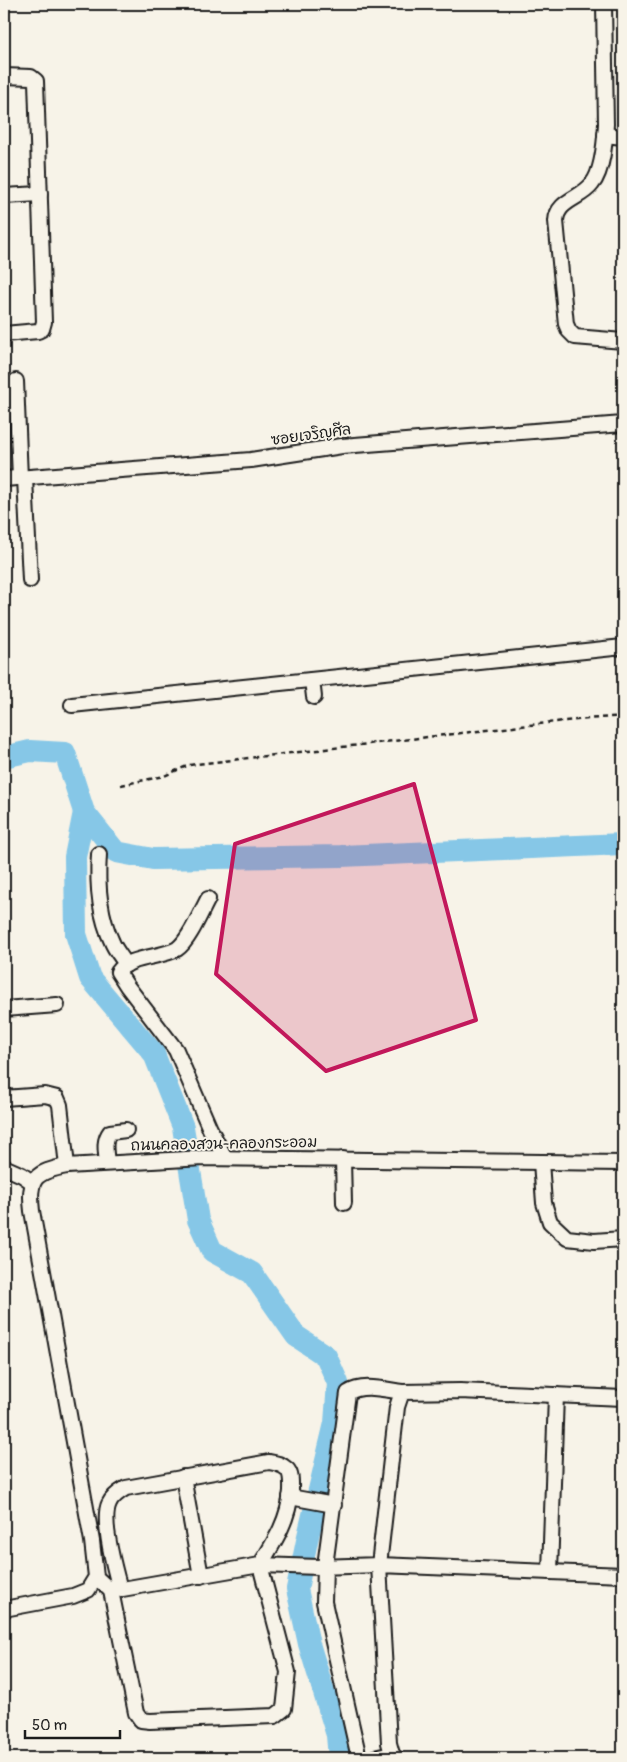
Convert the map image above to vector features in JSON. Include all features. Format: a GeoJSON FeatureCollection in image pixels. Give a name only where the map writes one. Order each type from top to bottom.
{"type":"FeatureCollection","features":[{"type":"Feature","properties":{"kind":"street"},"geometry":{"type":"LineString","coordinates":[[604,4],[605,135],[600,162],[595,180],[589,187],[560,208],[556,217],[556,226],[566,324],[569,331],[575,337],[623,341]]}},
{"type":"Feature","properties":{"kind":"street"},"geometry":{"type":"LineString","coordinates":[[4,76],[31,76],[36,81],[43,326],[34,332],[4,334]]}},
{"type":"Feature","properties":{"kind":"street"},"geometry":{"type":"LineString","coordinates":[[605,135],[623,137]]}},
{"type":"Feature","properties":{"kind":"street"},"geometry":{"type":"LineString","coordinates":[[4,196],[40,194]]}},
{"type":"Feature","properties":{"kind":"street"},"geometry":{"type":"LineString","coordinates":[[16,381],[30,580]]}},
{"type":"Feature","properties":{"kind":"street","name":"ซอยเจริญศีล"},"geometry":{"type":"LineString","coordinates":[[4,479],[251,460],[342,446],[623,424]]}},
{"type":"Feature","properties":{"kind":"street"},"geometry":{"type":"LineString","coordinates":[[72,705],[623,647]]}},
{"type":"Feature","properties":{"kind":"street"},"geometry":{"type":"LineString","coordinates":[[312,680],[314,697]]}},
{"type":"Feature","properties":{"kind":"street"},"geometry":{"type":"LineString","coordinates":[[99,854],[100,905],[112,942],[126,965]]}},
{"type":"Feature","properties":{"kind":"street"},"geometry":{"type":"LineString","coordinates":[[208,899],[190,933],[176,949],[126,965],[120,969],[119,975],[176,1050],[210,1129],[225,1158]]}},
{"type":"Feature","properties":{"kind":"street"},"geometry":{"type":"LineString","coordinates":[[4,1008],[57,1005]]}},
{"type":"Feature","properties":{"kind":"street"},"geometry":{"type":"LineString","coordinates":[[4,1098],[45,1095],[57,1098],[60,1105],[67,1166]]}},
{"type":"Feature","properties":{"kind":"street"},"geometry":{"type":"LineString","coordinates":[[107,1163],[105,1140],[107,1136],[110,1132],[126,1130]]}},
{"type":"Feature","properties":{"kind":"street","name":"ถนนคลองสวน-คลองกระออม"},"geometry":{"type":"LineString","coordinates":[[32,1182],[51,1169],[67,1166],[166,1159],[225,1158],[623,1163]]}},
{"type":"Feature","properties":{"kind":"street"},"geometry":{"type":"LineString","coordinates":[[343,1160],[344,1202]]}},
{"type":"Feature","properties":{"kind":"street"},"geometry":{"type":"LineString","coordinates":[[541,1162],[544,1203],[550,1222],[567,1238],[594,1241],[623,1239]]}},
{"type":"Feature","properties":{"kind":"street"},"geometry":{"type":"LineString","coordinates":[[4,1167],[32,1182],[30,1192],[32,1211],[92,1541],[96,1577],[88,1590],[73,1596],[4,1609]]}},
{"type":"Feature","properties":{"kind":"street"},"geometry":{"type":"LineString","coordinates":[[359,1758],[324,1602],[322,1566],[348,1393],[354,1389],[368,1388],[402,1392],[460,1391],[623,1398]]}},
{"type":"Feature","properties":{"kind":"street"},"geometry":{"type":"LineString","coordinates":[[374,1758],[394,1756],[388,1743],[379,1565],[397,1407],[402,1392]]}},
{"type":"Feature","properties":{"kind":"street"},"geometry":{"type":"LineString","coordinates":[[550,1572],[556,1395]]}},
{"type":"Feature","properties":{"kind":"street"},"geometry":{"type":"LineString","coordinates":[[269,1462],[281,1464],[288,1470],[295,1498],[266,1566],[288,1672],[284,1709],[275,1716],[142,1720],[136,1713],[115,1590],[113,1561],[106,1522],[108,1505],[115,1496],[126,1488],[269,1462]]}},
{"type":"Feature","properties":{"kind":"street"},"geometry":{"type":"LineString","coordinates":[[183,1477],[201,1576]]}},
{"type":"Feature","properties":{"kind":"street"},"geometry":{"type":"LineString","coordinates":[[295,1498],[332,1505]]}},
{"type":"Feature","properties":{"kind":"street"},"geometry":{"type":"LineString","coordinates":[[96,1577],[115,1590],[266,1566],[379,1565],[623,1575]]}},
{"type":"Feature","properties":{"kind":"path"},"geometry":{"type":"LineString","coordinates":[[121,785],[164,776],[189,765],[564,721],[623,716]]}},
{"type":"Feature","properties":{"kind":"highlighted area"},"geometry":{"type":"Polygon","coordinates":[[[414,784],[476,1020],[326,1071],[216,974],[235,844],[414,784]]]}},
{"type":"Feature","properties":{"kind":"waterway"},"geometry":{"type":"LineString","coordinates":[[4,757],[30,751],[65,753],[84,812],[116,852],[153,859],[341,856],[623,844]]}},
{"type":"Feature","properties":{"kind":"waterway"},"geometry":{"type":"LineString","coordinates":[[84,812],[75,857],[76,934],[90,978],[154,1054],[183,1127],[198,1220],[212,1251],[252,1273],[296,1336],[326,1356],[338,1383],[335,1423],[297,1589],[309,1644],[337,1735],[339,1758]]}}]}
